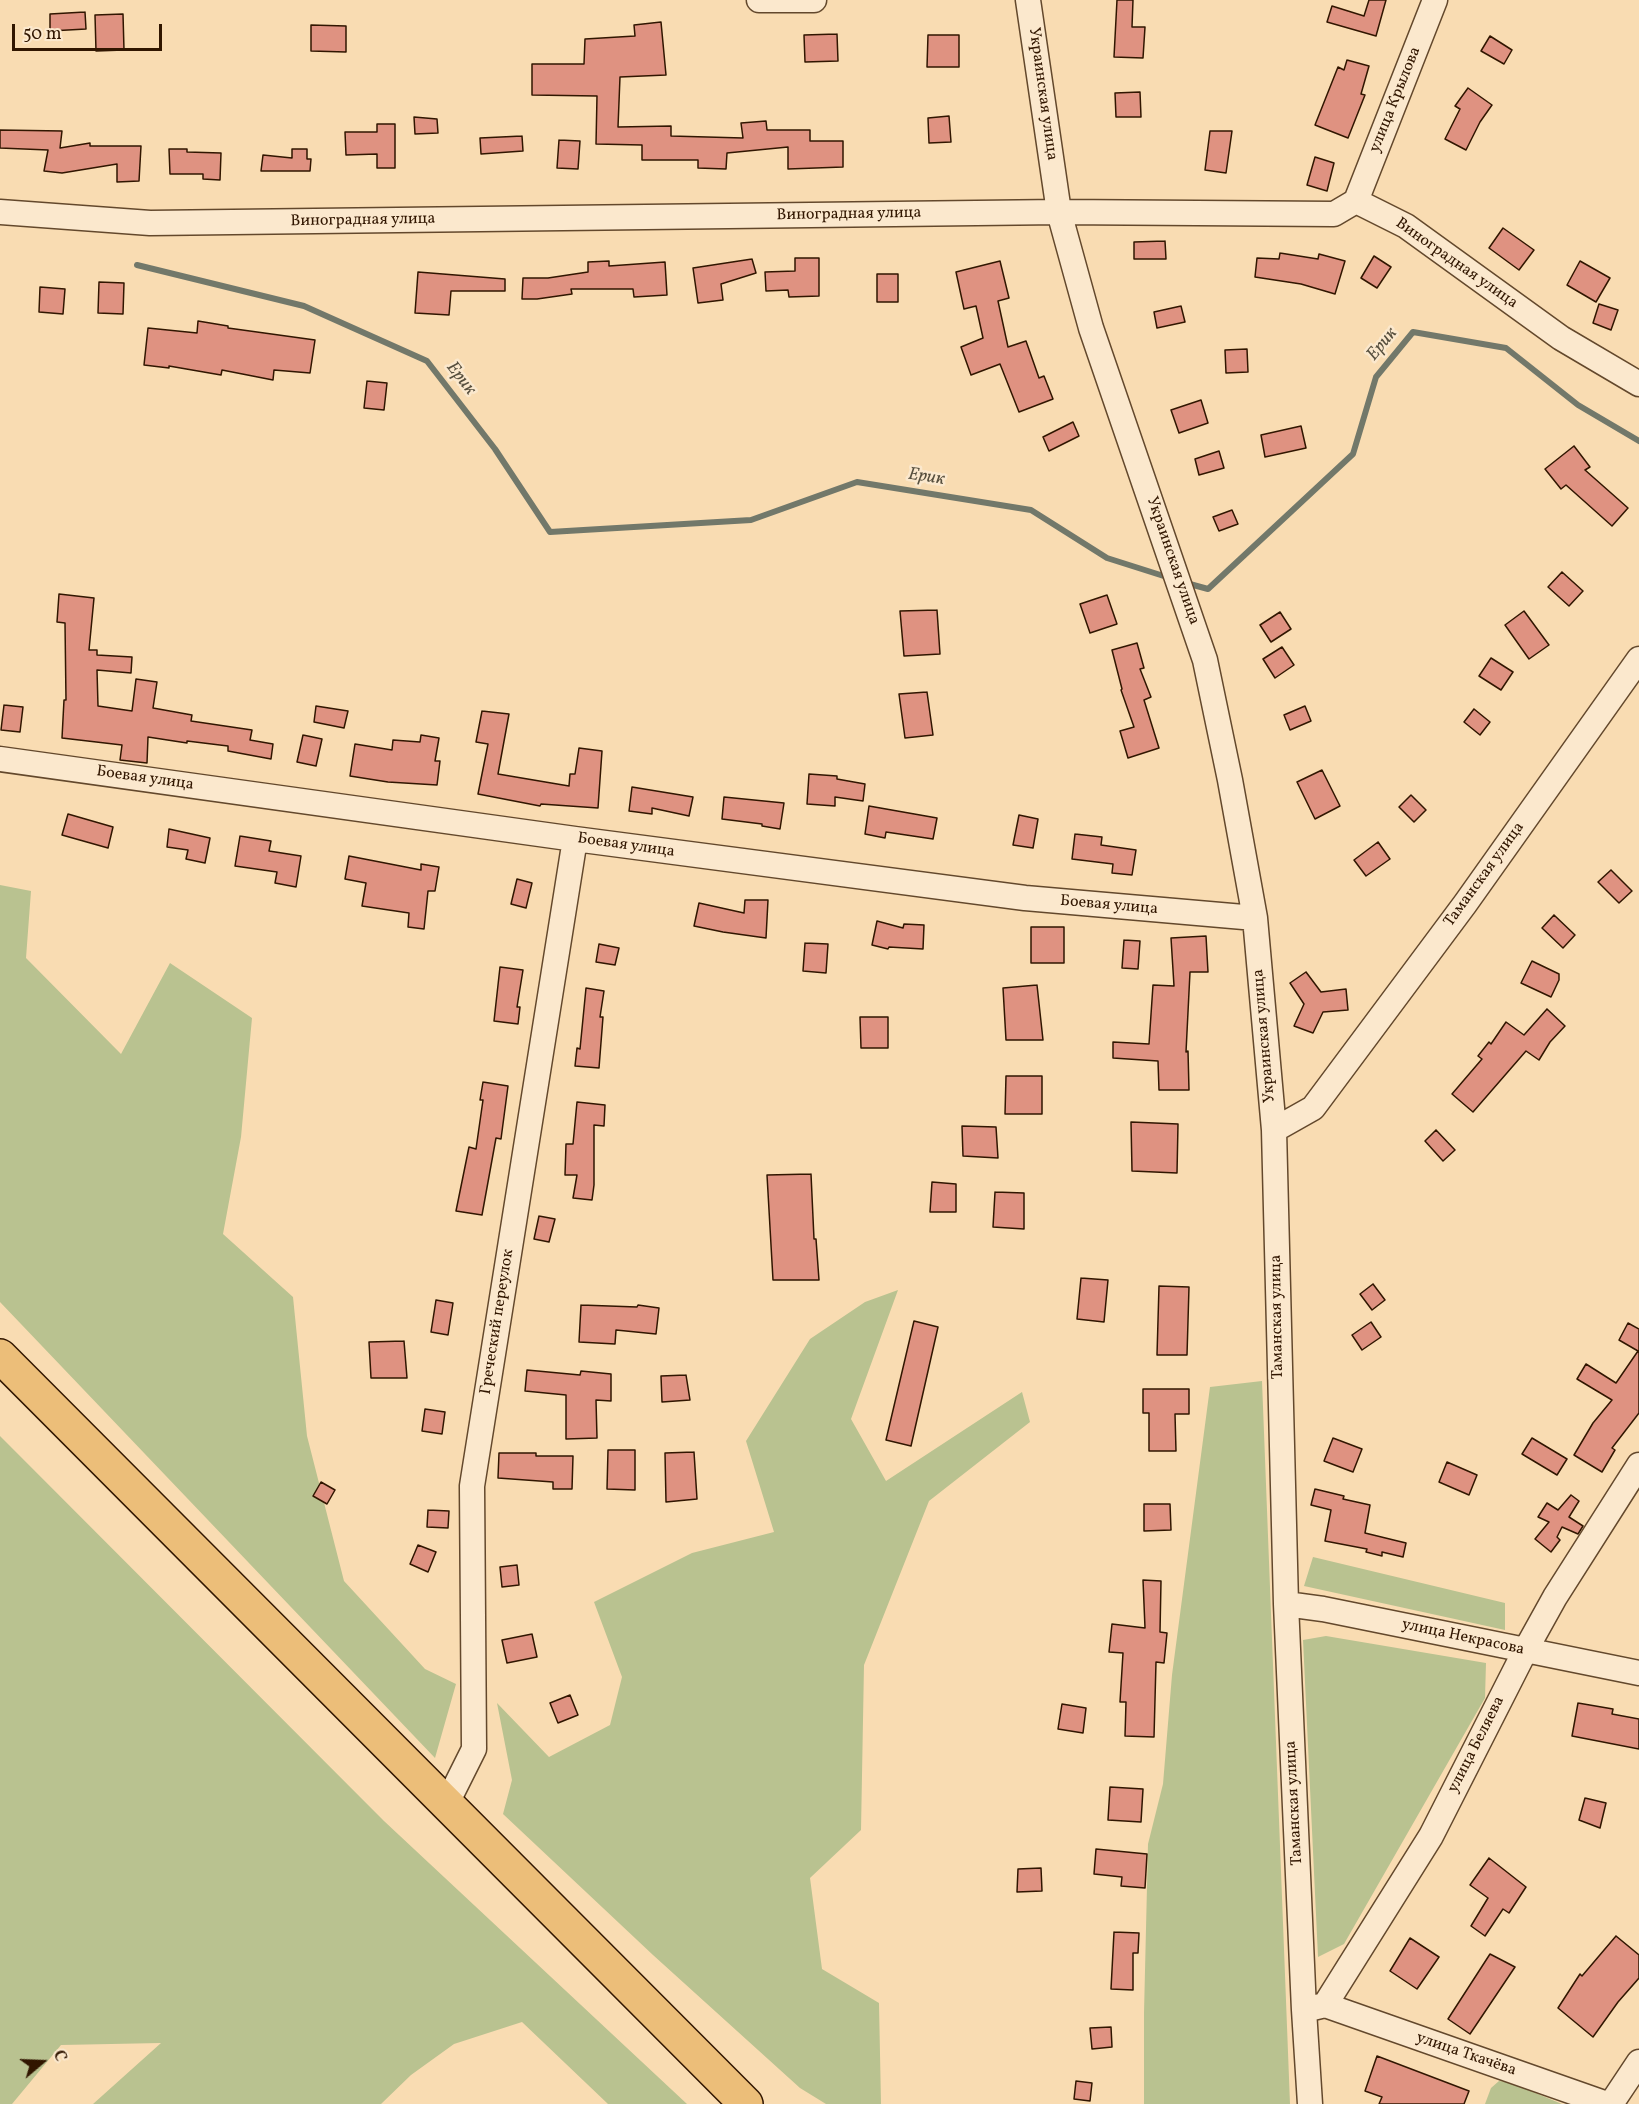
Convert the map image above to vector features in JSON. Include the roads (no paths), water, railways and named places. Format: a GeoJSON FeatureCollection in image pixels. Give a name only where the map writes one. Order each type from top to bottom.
{"type":"FeatureCollection","features":[{"type":"Feature","properties":{"kind":"highway"},"geometry":{"type":"LineString","coordinates":[[0,1356],[746,2104]]}},
{"type":"Feature","properties":{"kind":"street"},"geometry":{"type":"LineString","coordinates":[[759,0],[814,0]]}},
{"type":"Feature","properties":{"kind":"street","name":"Украинская улица"},"geometry":{"type":"LineString","coordinates":[[1028,0],[1059,212],[1091,328],[1205,660],[1230,780],[1254,918],[1274,1130]]}},
{"type":"Feature","properties":{"kind":"street","name":"улица Крылова"},"geometry":{"type":"LineString","coordinates":[[1356,201],[1435,0]]}},
{"type":"Feature","properties":{"kind":"street","name":"Виноградная улица"},"geometry":{"type":"LineString","coordinates":[[0,212],[150,223],[1059,212],[1334,214],[1356,201],[1406,226],[1562,338],[1639,384]]}},
{"type":"Feature","properties":{"kind":"street","name":"Таманская улица"},"geometry":{"type":"LineString","coordinates":[[1310,2104],[1314,2008],[1286,1604],[1274,1130],[1313,1108],[1465,904],[1639,659]]}},
{"type":"Feature","properties":{"kind":"street","name":"Боевая улица"},"geometry":{"type":"LineString","coordinates":[[0,759],[575,839],[1025,898],[1254,918]]}},
{"type":"Feature","properties":{"kind":"street","name":"Греческий переулок"},"geometry":{"type":"LineString","coordinates":[[447,1803],[474,1749],[472,1486],[575,839]]}},
{"type":"Feature","properties":{"kind":"street","name":"улица Беляева"},"geometry":{"type":"LineString","coordinates":[[1314,2008],[1431,1836],[1555,1597],[1639,1465]]}},
{"type":"Feature","properties":{"kind":"street","name":"улица Некрасова"},"geometry":{"type":"LineString","coordinates":[[1286,1604],[1323,1609],[1639,1673]]}},
{"type":"Feature","properties":{"kind":"street","name":"улица Ткачёва"},"geometry":{"type":"LineString","coordinates":[[1314,2008],[1609,2104]]}},
{"type":"Feature","properties":{"kind":"street"},"geometry":{"type":"LineString","coordinates":[[1609,2104],[1639,2062]]}},
{"type":"Feature","properties":{"kind":"waterway","name":"Ерик"},"geometry":{"type":"LineString","coordinates":[[137,265],[304,306],[427,361],[495,449],[550,532],[751,520],[857,482],[1031,510],[1107,558],[1170,578]]}},
{"type":"Feature","properties":{"kind":"waterway","name":"Ерик"},"geometry":{"type":"LineString","coordinates":[[1186,583],[1208,589],[1353,454],[1376,377],[1413,332],[1506,348],[1578,405],[1639,441]]}}]}
